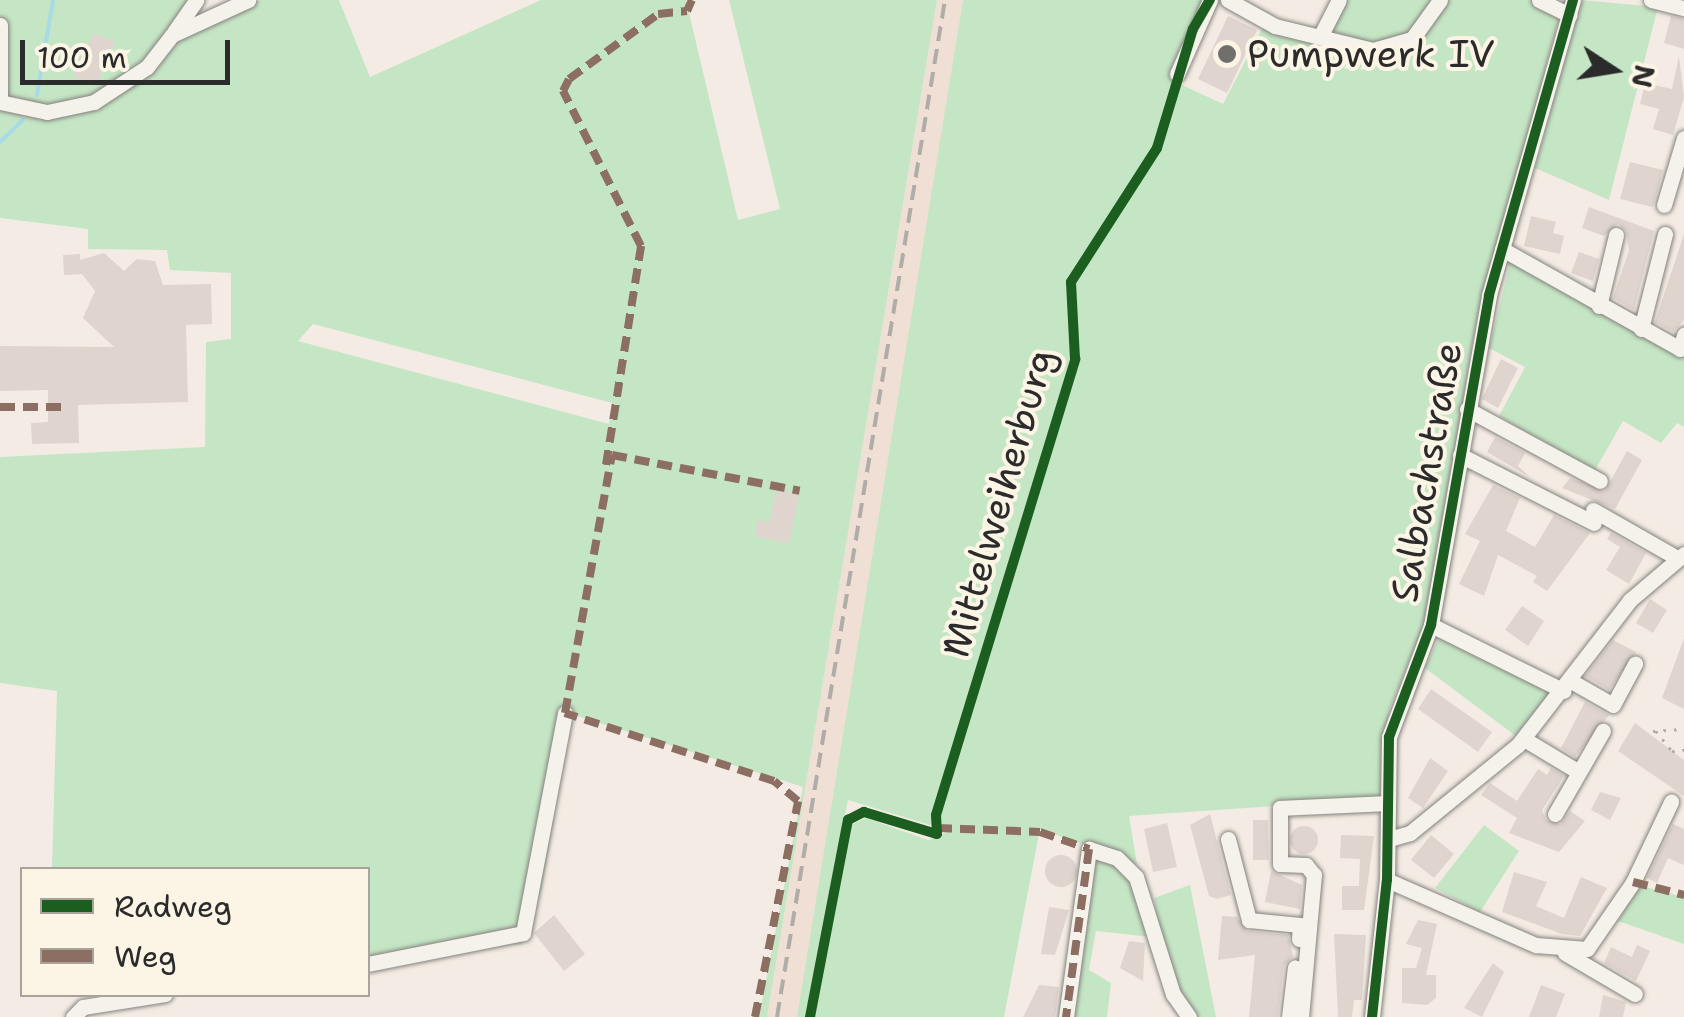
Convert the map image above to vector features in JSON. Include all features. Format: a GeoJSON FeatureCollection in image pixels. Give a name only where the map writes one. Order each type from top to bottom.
{"type":"FeatureCollection","features":[{"type":"Feature","properties":{"kind":"street"},"geometry":{"type":"LineString","coordinates":[[0,25],[0,102],[48,112],[94,102],[148,67],[196,0]]}},
{"type":"Feature","properties":{"kind":"street"},"geometry":{"type":"LineString","coordinates":[[172,36],[248,0]]}},
{"type":"Feature","properties":{"kind":"street"},"geometry":{"type":"LineString","coordinates":[[1177,74],[1210,0]]}},
{"type":"Feature","properties":{"kind":"street"},"geometry":{"type":"LineString","coordinates":[[1228,0],[1275,26],[1388,50],[1412,39],[1440,0]]}},
{"type":"Feature","properties":{"kind":"street"},"geometry":{"type":"LineString","coordinates":[[1321,35],[1339,0]]}},
{"type":"Feature","properties":{"kind":"street"},"geometry":{"type":"LineString","coordinates":[[1540,0],[1571,7]]}},
{"type":"Feature","properties":{"kind":"street"},"geometry":{"type":"LineString","coordinates":[[1655,0],[1684,8]]}},
{"type":"Feature","properties":{"kind":"street","name":"Salbachstraße"},"geometry":{"type":"LineString","coordinates":[[1372,1017],[1387,880],[1386,803],[1392,722],[1431,625],[1467,409],[1502,249],[1571,7]]}},
{"type":"Feature","properties":{"kind":"street"},"geometry":{"type":"LineString","coordinates":[[1664,205],[1684,138]]}},
{"type":"Feature","properties":{"kind":"street"},"geometry":{"type":"LineString","coordinates":[[1641,330],[1665,234]]}},
{"type":"Feature","properties":{"kind":"street"},"geometry":{"type":"LineString","coordinates":[[1599,306],[1616,235]]}},
{"type":"Feature","properties":{"kind":"street"},"geometry":{"type":"LineString","coordinates":[[1502,249],[1641,330],[1682,342]]}},
{"type":"Feature","properties":{"kind":"street"},"geometry":{"type":"LineString","coordinates":[[1467,409],[1600,481]]}},
{"type":"Feature","properties":{"kind":"street","name":"Salbachstraße"},"geometry":{"type":"LineString","coordinates":[[1460,455],[1681,556]]}},
{"type":"Feature","properties":{"kind":"street"},"geometry":{"type":"LineString","coordinates":[[1389,839],[1410,834],[1475,774],[1524,739],[1630,600],[1681,556]]}},
{"type":"Feature","properties":{"kind":"street"},"geometry":{"type":"LineString","coordinates":[[1431,625],[1613,704],[1635,664]]}},
{"type":"Feature","properties":{"kind":"street"},"geometry":{"type":"LineString","coordinates":[[370,964],[523,934],[565,713]]}},
{"type":"Feature","properties":{"kind":"street"},"geometry":{"type":"LineString","coordinates":[[1556,814],[1604,730]]}},
{"type":"Feature","properties":{"kind":"street"},"geometry":{"type":"LineString","coordinates":[[1524,739],[1580,772]]}},
{"type":"Feature","properties":{"kind":"street"},"geometry":{"type":"LineString","coordinates":[[1565,953],[1600,937],[1672,802]]}},
{"type":"Feature","properties":{"kind":"street"},"geometry":{"type":"LineString","coordinates":[[1300,1017],[1314,875],[1306,866],[1280,864],[1280,808],[1386,803]]}},
{"type":"Feature","properties":{"kind":"street"},"geometry":{"type":"LineString","coordinates":[[1228,838],[1248,920],[1300,925],[1289,1017]]}},
{"type":"Feature","properties":{"kind":"street"},"geometry":{"type":"LineString","coordinates":[[1066,1017],[1089,848],[1117,858],[1136,877],[1173,994],[1189,1017]]}},
{"type":"Feature","properties":{"kind":"street"},"geometry":{"type":"LineString","coordinates":[[1387,880],[1565,953],[1635,994]]}},
{"type":"Feature","properties":{"kind":"street"},"geometry":{"type":"LineString","coordinates":[[72,1017],[84,1008],[148,997]]}},
{"type":"Feature","properties":{"kind":"path"},"geometry":{"type":"LineString","coordinates":[[1684,729],[1668,724],[1655,731],[1672,751],[1684,750]]}},
{"type":"Feature","properties":{"kind":"shaded area"},"geometry":{"type":"Polygon","coordinates":[[[937,0],[963,0],[835,806],[797,1017],[767,1017],[937,0]]]}},
{"type":"Feature","properties":{"kind":"green space"},"geometry":{"type":"Polygon","coordinates":[[[0,0],[188,0],[182,33],[261,0],[339,0],[370,77],[541,0],[686,0],[738,220],[780,209],[729,0],[937,0],[767,1017],[759,1017],[803,787],[571,714],[542,888],[521,945],[475,943],[370,959],[370,867],[52,867],[57,691],[0,683],[0,457],[205,447],[206,342],[231,339],[231,273],[170,270],[167,250],[88,249],[88,229],[0,218],[0,0]],[[313,324],[298,341],[609,424],[612,403],[313,324]]]}},
{"type":"Feature","properties":{"kind":"green space"},"geometry":{"type":"Polygon","coordinates":[[[963,0],[1205,0],[1170,71],[1178,83],[1223,104],[1263,27],[1320,40],[1344,0],[1533,0],[1559,17],[1473,339],[1428,615],[1389,710],[1380,799],[1129,816],[1137,864],[1040,829],[1004,1017],[815,1017],[849,826],[866,818],[928,840],[950,831],[848,800],[805,1017],[797,1017],[963,0]]]}},
{"type":"Feature","properties":{"kind":"green space"},"geometry":{"type":"Polygon","coordinates":[[[1581,0],[1658,7],[1609,200],[1535,168],[1581,0]]]}},
{"type":"Feature","properties":{"kind":"green space"},"geometry":{"type":"Polygon","coordinates":[[[1511,260],[1684,358],[1684,427],[1677,423],[1661,443],[1623,421],[1594,472],[1499,416],[1525,367],[1489,348],[1511,260]]]}},
{"type":"Feature","properties":{"kind":"green space"},"geometry":{"type":"Polygon","coordinates":[[[1441,634],[1555,691],[1517,737],[1425,668],[1441,634]]]}},
{"type":"Feature","properties":{"kind":"green space"},"geometry":{"type":"Polygon","coordinates":[[[1484,825],[1519,851],[1480,912],[1435,888],[1484,825]]]}},
{"type":"Feature","properties":{"kind":"green space"},"geometry":{"type":"Polygon","coordinates":[[[1094,858],[1116,864],[1131,879],[1152,937],[1096,931],[1089,970],[1111,983],[1107,1017],[1071,1017],[1094,858]]]}},
{"type":"Feature","properties":{"kind":"green space"},"geometry":{"type":"Polygon","coordinates":[[[1190,885],[1216,1017],[1195,1017],[1181,1002],[1157,916],[1154,898],[1190,885]]]}},
{"type":"Feature","properties":{"kind":"green space"},"geometry":{"type":"Polygon","coordinates":[[[1638,885],[1684,897],[1684,944],[1618,921],[1638,885]]]}},
{"type":"Feature","properties":{"kind":"building","name":"Pumpwerk IV"},"geometry":{"type":"Polygon","coordinates":[[[1228,16],[1257,30],[1227,93],[1198,79],[1228,16]]]}},
{"type":"Feature","properties":{"kind":"building"},"geometry":{"type":"Polygon","coordinates":[[[1671,16],[1684,19],[1684,49],[1664,43],[1671,16]]]}},
{"type":"Feature","properties":{"kind":"building"},"geometry":{"type":"Polygon","coordinates":[[[94,33],[115,42],[96,86],[73,76],[94,33]]]}},
{"type":"Feature","properties":{"kind":"building"},"geometry":{"type":"Polygon","coordinates":[[[1679,56],[1684,97],[1673,135],[1653,129],[1659,109],[1640,104],[1645,83],[1672,89],[1679,56]]]}},
{"type":"Feature","properties":{"kind":"building"},"geometry":{"type":"Polygon","coordinates":[[[1630,162],[1663,170],[1653,207],[1620,199],[1630,162]]]}},
{"type":"Feature","properties":{"kind":"building"},"geometry":{"type":"Polygon","coordinates":[[[1589,207],[1654,231],[1634,310],[1613,298],[1629,250],[1626,231],[1618,224],[1604,236],[1582,228],[1589,207]]]}},
{"type":"Feature","properties":{"kind":"building"},"geometry":{"type":"Polygon","coordinates":[[[1531,216],[1556,222],[1553,233],[1564,236],[1560,254],[1524,246],[1531,216]]]}},
{"type":"Feature","properties":{"kind":"building"},"geometry":{"type":"Polygon","coordinates":[[[1684,234],[1684,320],[1673,332],[1655,322],[1684,234]]]}},
{"type":"Feature","properties":{"kind":"building"},"geometry":{"type":"Polygon","coordinates":[[[1579,252],[1599,259],[1593,281],[1571,273],[1579,252]]]}},
{"type":"Feature","properties":{"kind":"building"},"geometry":{"type":"Polygon","coordinates":[[[104,253],[124,271],[137,259],[155,261],[163,285],[211,284],[212,324],[186,325],[188,402],[78,405],[79,443],[32,444],[31,423],[48,422],[48,390],[0,391],[0,346],[114,347],[83,318],[95,291],[82,274],[64,275],[63,255],[80,254],[80,260],[104,253]]]}},
{"type":"Feature","properties":{"kind":"building"},"geometry":{"type":"Polygon","coordinates":[[[1501,359],[1518,368],[1498,408],[1482,399],[1501,359]]]}},
{"type":"Feature","properties":{"kind":"building"},"geometry":{"type":"Polygon","coordinates":[[[1495,437],[1525,453],[1518,466],[1531,478],[1487,452],[1495,437]]]}},
{"type":"Feature","properties":{"kind":"building"},"geometry":{"type":"Polygon","coordinates":[[[1627,451],[1642,460],[1615,509],[1562,488],[1570,478],[1605,491],[1627,451]]]}},
{"type":"Feature","properties":{"kind":"building"},"geometry":{"type":"Polygon","coordinates":[[[1493,485],[1520,498],[1506,531],[1535,547],[1554,515],[1590,533],[1547,591],[1533,582],[1537,576],[1498,555],[1484,596],[1459,584],[1480,541],[1465,534],[1493,485]]]}},
{"type":"Feature","properties":{"kind":"building"},"geometry":{"type":"Polygon","coordinates":[[[776,490],[799,495],[789,544],[754,536],[758,520],[769,522],[776,490]]]}},
{"type":"Feature","properties":{"kind":"building"},"geometry":{"type":"Polygon","coordinates":[[[1611,533],[1646,553],[1629,584],[1606,570],[1620,547],[1607,539],[1611,533]]]}},
{"type":"Feature","properties":{"kind":"building"},"geometry":{"type":"Polygon","coordinates":[[[1650,599],[1667,610],[1653,633],[1636,623],[1650,599]]]}},
{"type":"Feature","properties":{"kind":"building"},"geometry":{"type":"Polygon","coordinates":[[[1522,606],[1544,621],[1528,646],[1505,630],[1522,606]]]}},
{"type":"Feature","properties":{"kind":"building"},"geometry":{"type":"Polygon","coordinates":[[[1684,638],[1684,709],[1662,698],[1684,638]]]}},
{"type":"Feature","properties":{"kind":"building"},"geometry":{"type":"Polygon","coordinates":[[[1613,640],[1636,652],[1609,690],[1585,676],[1613,640]]]}},
{"type":"Feature","properties":{"kind":"building"},"geometry":{"type":"Polygon","coordinates":[[[1431,689],[1492,732],[1478,752],[1418,709],[1431,689]]]}},
{"type":"Feature","properties":{"kind":"building"},"geometry":{"type":"Polygon","coordinates":[[[1585,702],[1609,715],[1575,757],[1561,748],[1585,702]]]}},
{"type":"Feature","properties":{"kind":"building"},"geometry":{"type":"Polygon","coordinates":[[[1635,723],[1684,760],[1684,796],[1618,751],[1635,723]]]}},
{"type":"Feature","properties":{"kind":"building"},"geometry":{"type":"Polygon","coordinates":[[[1430,758],[1448,771],[1423,808],[1408,798],[1430,758]]]}},
{"type":"Feature","properties":{"kind":"building"},"geometry":{"type":"Polygon","coordinates":[[[1551,768],[1564,776],[1542,810],[1546,820],[1560,824],[1570,811],[1585,821],[1559,852],[1509,833],[1517,818],[1481,795],[1490,783],[1517,801],[1538,769],[1547,775],[1551,768]]]}},
{"type":"Feature","properties":{"kind":"building"},"geometry":{"type":"Polygon","coordinates":[[[1600,792],[1621,798],[1610,820],[1591,810],[1600,792]]]}},
{"type":"Feature","properties":{"kind":"building"},"geometry":{"type":"Polygon","coordinates":[[[1210,814],[1231,895],[1217,899],[1209,896],[1190,825],[1210,814]]]}},
{"type":"Feature","properties":{"kind":"building"},"geometry":{"type":"Polygon","coordinates":[[[1253,820],[1268,820],[1269,860],[1253,860],[1253,820]]]}},
{"type":"Feature","properties":{"kind":"building"},"geometry":{"type":"Polygon","coordinates":[[[1167,823],[1177,867],[1153,872],[1144,829],[1167,823]]]}},
{"type":"Feature","properties":{"kind":"building"},"geometry":{"type":"Polygon","coordinates":[[[1673,824],[1684,829],[1684,865],[1668,858],[1657,883],[1647,878],[1673,824]]]}},
{"type":"Feature","properties":{"kind":"building"},"geometry":{"type":"Polygon","coordinates":[[[1304,826],[1314,830],[1318,840],[1314,850],[1304,854],[1294,850],[1290,840],[1294,830],[1304,826]]]}},
{"type":"Feature","properties":{"kind":"building"},"geometry":{"type":"Polygon","coordinates":[[[1341,835],[1374,836],[1364,910],[1342,910],[1342,886],[1359,886],[1360,859],[1340,858],[1341,835]]]}},
{"type":"Feature","properties":{"kind":"building"},"geometry":{"type":"Polygon","coordinates":[[[1431,835],[1454,854],[1434,878],[1411,860],[1431,835]]]}},
{"type":"Feature","properties":{"kind":"building"},"geometry":{"type":"Polygon","coordinates":[[[1061,855],[1073,859],[1077,871],[1073,883],[1061,887],[1049,883],[1045,871],[1049,859],[1061,855]]]}},
{"type":"Feature","properties":{"kind":"building"},"geometry":{"type":"Polygon","coordinates":[[[1271,871],[1302,885],[1300,909],[1265,902],[1271,871]]]}},
{"type":"Feature","properties":{"kind":"building"},"geometry":{"type":"Polygon","coordinates":[[[1514,872],[1547,882],[1536,906],[1564,918],[1581,877],[1607,888],[1580,936],[1562,934],[1502,912],[1514,872]]]}},
{"type":"Feature","properties":{"kind":"building"},"geometry":{"type":"Polygon","coordinates":[[[1049,907],[1069,910],[1055,955],[1041,954],[1049,907]]]}},
{"type":"Feature","properties":{"kind":"building"},"geometry":{"type":"Polygon","coordinates":[[[554,915],[585,954],[564,971],[534,933],[554,915]]]}},
{"type":"Feature","properties":{"kind":"building"},"geometry":{"type":"Polygon","coordinates":[[[1222,916],[1237,917],[1247,931],[1288,935],[1293,956],[1284,966],[1278,1017],[1249,1017],[1255,955],[1218,960],[1222,916]]]}},
{"type":"Feature","properties":{"kind":"building"},"geometry":{"type":"Polygon","coordinates":[[[1418,920],[1437,924],[1426,975],[1436,975],[1436,998],[1427,1005],[1402,1003],[1402,968],[1416,968],[1422,948],[1406,944],[1418,920]]]}},
{"type":"Feature","properties":{"kind":"building"},"geometry":{"type":"Polygon","coordinates":[[[1334,934],[1366,935],[1362,1000],[1354,1000],[1352,1017],[1338,1017],[1334,934]]]}},
{"type":"Feature","properties":{"kind":"building"},"geometry":{"type":"Polygon","coordinates":[[[1129,941],[1145,943],[1143,981],[1120,968],[1129,941]]]}},
{"type":"Feature","properties":{"kind":"building"},"geometry":{"type":"Polygon","coordinates":[[[1637,945],[1650,951],[1636,981],[1604,963],[1611,947],[1632,957],[1637,945]]]}},
{"type":"Feature","properties":{"kind":"building"},"geometry":{"type":"Polygon","coordinates":[[[1493,963],[1504,972],[1482,1017],[1464,1008],[1493,963]]]}},
{"type":"Feature","properties":{"kind":"building"},"geometry":{"type":"Polygon","coordinates":[[[1039,985],[1059,987],[1055,1017],[1023,1017],[1039,985]]]}},
{"type":"Feature","properties":{"kind":"building"},"geometry":{"type":"Polygon","coordinates":[[[1541,985],[1565,994],[1556,1017],[1529,1017],[1541,985]]]}},
{"type":"Feature","properties":{"kind":"building"},"geometry":{"type":"Polygon","coordinates":[[[1603,995],[1626,1002],[1623,1017],[1599,1017],[1603,995]]]}},
{"type":"Feature","properties":{"kind":"waterway"},"geometry":{"type":"LineString","coordinates":[[37,95],[53,0]]}},
{"type":"Feature","properties":{"kind":"waterway"},"geometry":{"type":"LineString","coordinates":[[0,142],[23,120]]}},
{"type":"Feature","properties":{"kind":"railway"},"geometry":{"type":"LineString","coordinates":[[777,1017],[945,0]]}},
{"type":"Feature","properties":{"kind":"marked path"},"geometry":{"type":"LineString","coordinates":[[606,465],[641,246],[563,91],[569,79],[658,14],[687,11],[692,0]]}},
{"type":"Feature","properties":{"kind":"marked path"},"geometry":{"type":"LineString","coordinates":[[0,407],[69,407]]}},
{"type":"Feature","properties":{"kind":"marked path"},"geometry":{"type":"LineString","coordinates":[[755,1017],[798,801],[774,781],[565,713],[612,455],[800,491]]}},
{"type":"Feature","properties":{"kind":"marked path"},"geometry":{"type":"LineString","coordinates":[[937,828],[1040,832],[1089,849],[1066,1017]]}},
{"type":"Feature","properties":{"kind":"marked path"},"geometry":{"type":"LineString","coordinates":[[1633,882],[1684,895]]}},
{"type":"Feature","properties":{"kind":"cycle path","name":"Mittelweiherburg"},"geometry":{"type":"LineString","coordinates":[[810,1017],[848,820],[864,812],[937,834],[936,815],[1075,359],[1071,282],[1157,148],[1193,29],[1210,0]]}},
{"type":"Feature","properties":{"kind":"cycle path"},"geometry":{"type":"LineString","coordinates":[[1372,1017],[1387,880],[1389,737],[1431,625],[1489,295],[1573,0]]}},
{"type":"Feature","properties":{"kind":"place","name":"Pumpwerk IV"},"geometry":{"type":"Point","coordinates":[1227,54]}}]}
